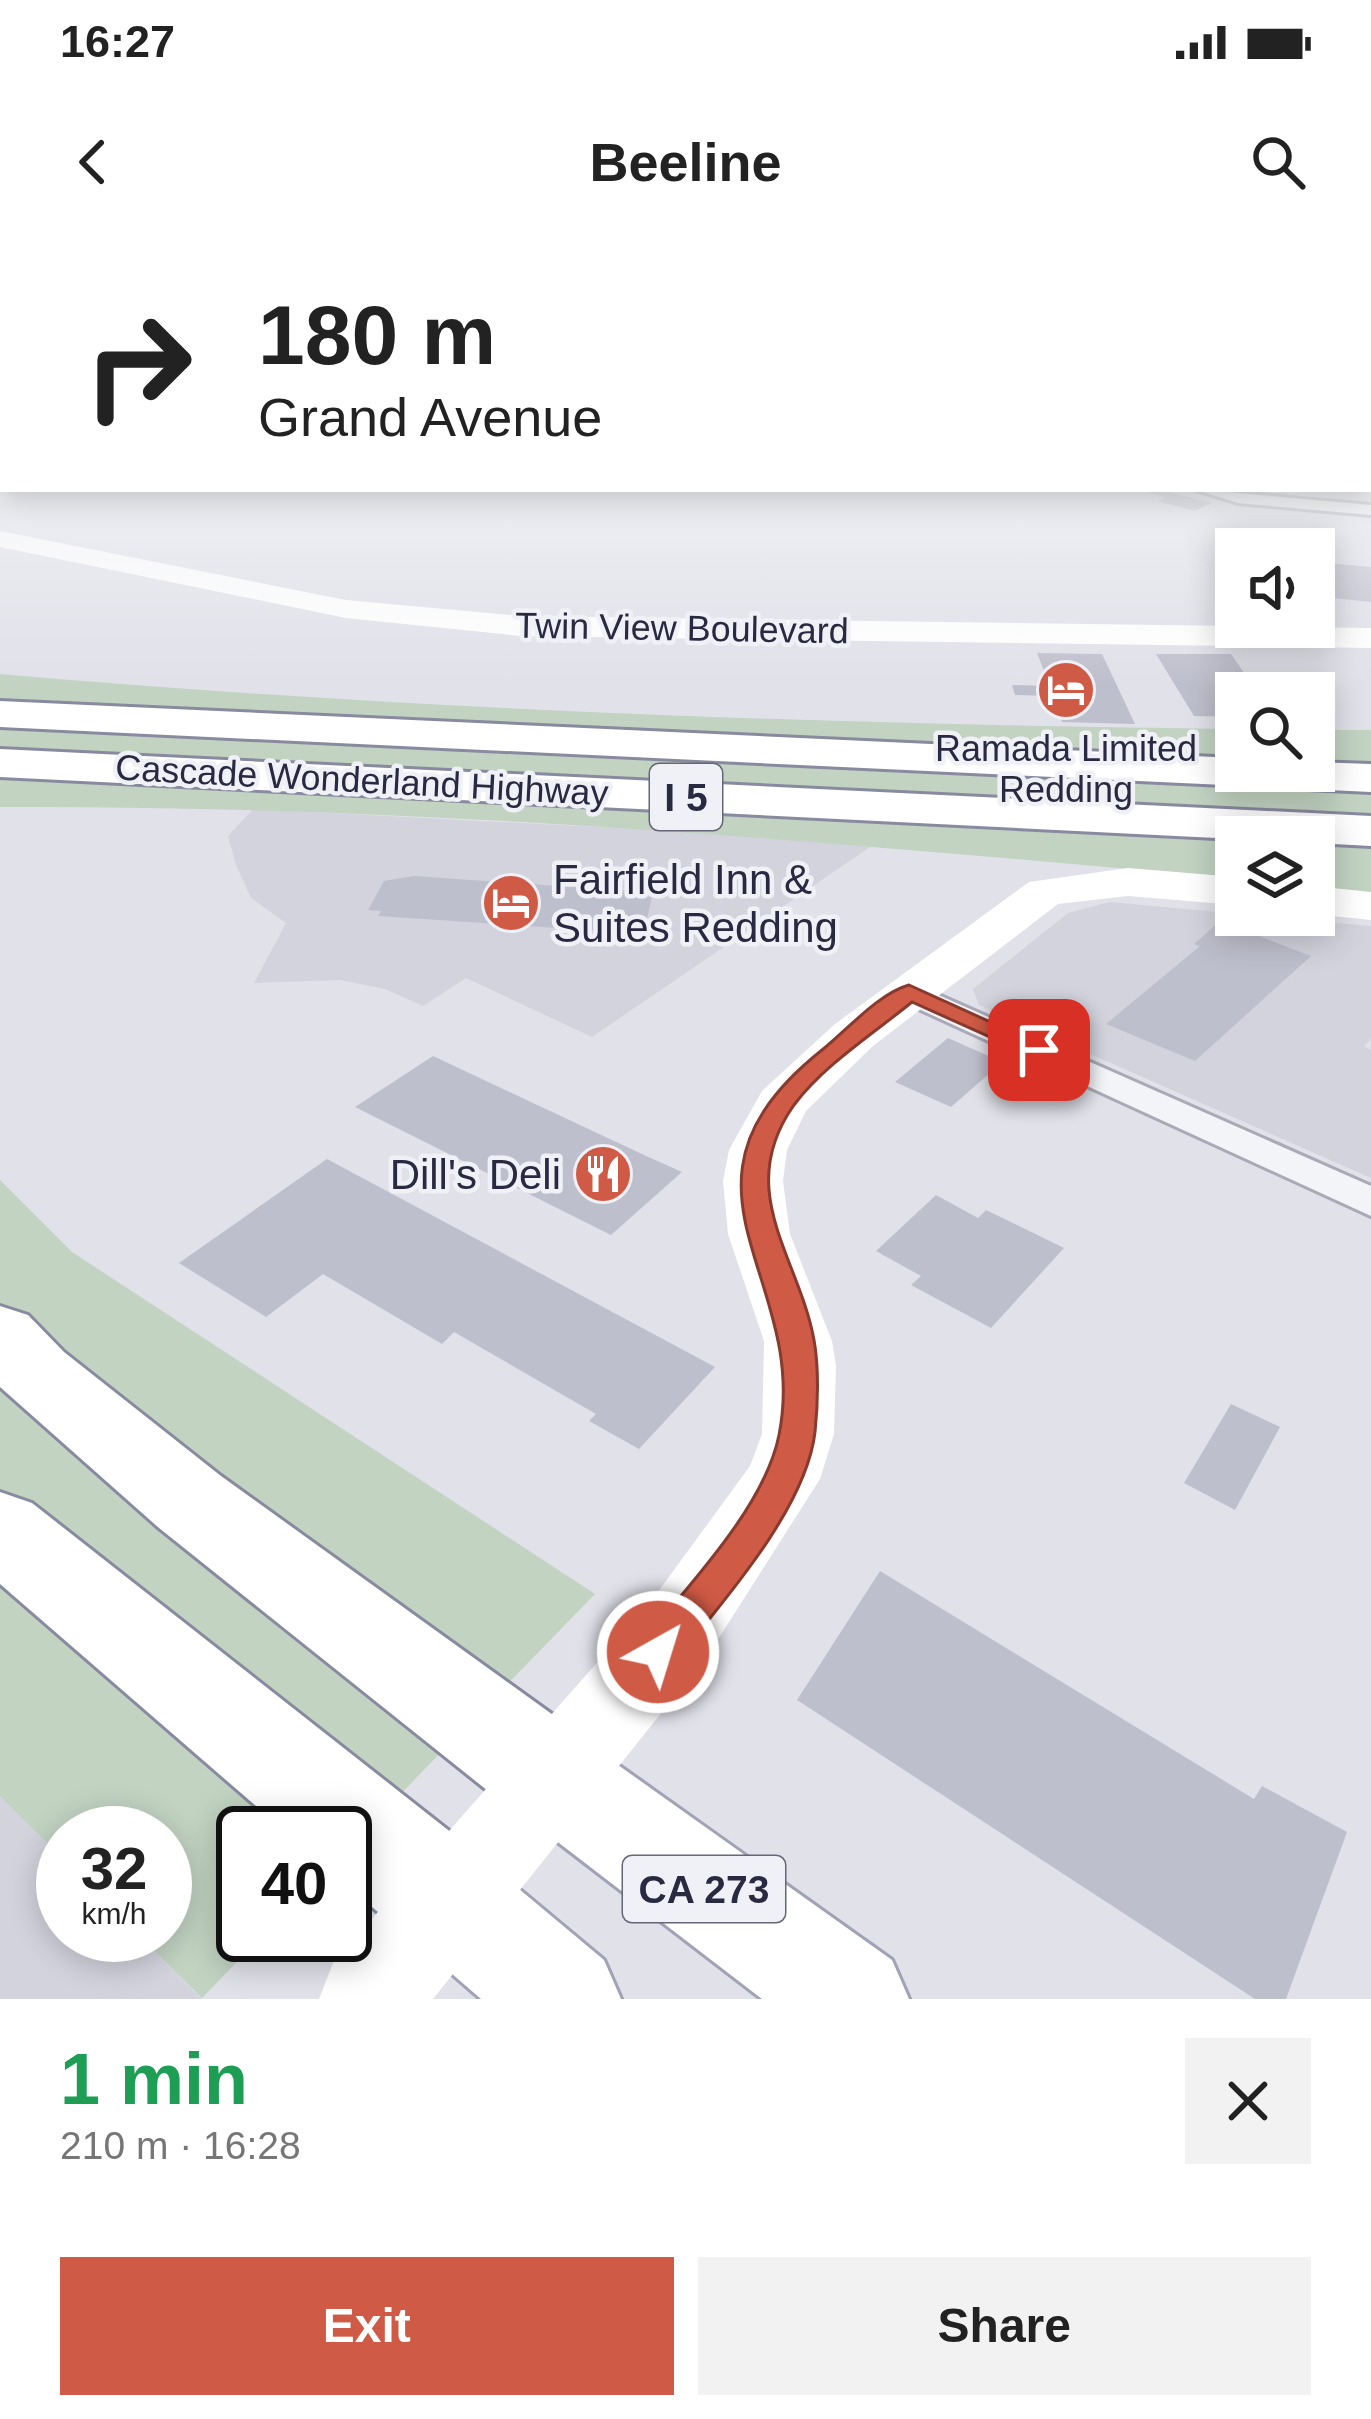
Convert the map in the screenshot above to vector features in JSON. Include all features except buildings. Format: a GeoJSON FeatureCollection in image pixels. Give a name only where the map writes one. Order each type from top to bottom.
{"type":"FeatureCollection","features":[{"type":"Feature","properties":{"kind":"highway","name":"Cascade Wonderland Highway"},"geometry":{"type":"LineString","coordinates":[[0,714],[764,746],[1371,778]]}},
{"type":"Feature","properties":{"kind":"highway"},"geometry":{"type":"LineString","coordinates":[[764,746],[1215,751]]}},
{"type":"Feature","properties":{"kind":"highway"},"geometry":{"type":"LineString","coordinates":[[1335,751],[1371,750]]}},
{"type":"Feature","properties":{"kind":"highway","name":"Cascade Wonderland Highway"},"geometry":{"type":"LineString","coordinates":[[0,763],[1371,831]]}},
{"type":"Feature","properties":{"kind":"highway"},"geometry":{"type":"LineString","coordinates":[[717,798],[1215,849]]}},
{"type":"Feature","properties":{"kind":"highway"},"geometry":{"type":"LineString","coordinates":[[1335,860],[1371,864]]}},
{"type":"Feature","properties":{"kind":"highway"},"geometry":{"type":"LineString","coordinates":[[0,1335],[34,1372],[190,1502],[555,1779]]}},
{"type":"Feature","properties":{"kind":"highway"},"geometry":{"type":"LineString","coordinates":[[0,1530],[451,1902]]}},
{"type":"Feature","properties":{"kind":"main road","name":"CA 273"},"geometry":{"type":"LineString","coordinates":[[555,1779],[853,1999]]}},
{"type":"Feature","properties":{"kind":"main road"},"geometry":{"type":"LineString","coordinates":[[451,1902],[565,1999]]}},
{"type":"Feature","properties":{"kind":"street","name":"Twin View Boulevard"},"geometry":{"type":"LineString","coordinates":[[0,539],[283,598],[458,621],[682,631],[1371,638]]}},
{"type":"Feature","properties":{"kind":"street"},"geometry":{"type":"LineString","coordinates":[[369,1999],[721,1574],[783,1479],[797,1434],[801,1366],[798,1341],[754,1209],[758,1150],[797,1085],[909,992],[1045,892],[1129,882],[1215,889]]}},
{"type":"Feature","properties":{"kind":"street"},"geometry":{"type":"LineString","coordinates":[[1335,902],[1371,906]]}},
{"type":"Feature","properties":{"kind":"street"},"geometry":{"type":"LineString","coordinates":[[909,992],[1371,1202]]}},
{"type":"Feature","properties":{"kind":"shaded area"},"geometry":{"type":"Polygon","coordinates":[[[253,809],[873,845],[592,1037],[466,978],[423,1006],[385,989],[340,980],[254,983],[286,923],[251,898],[236,865],[228,836],[253,809]]]}},
{"type":"Feature","properties":{"kind":"shaded area"},"geometry":{"type":"Polygon","coordinates":[[[1110,902],[1215,912],[1215,936],[1335,936],[1335,923],[1371,926],[1371,1039],[1364,1046],[1371,1050],[1371,1178],[979,1005],[973,989],[1068,913],[1110,902]]]}},
{"type":"Feature","properties":{"kind":"shaded area"},"geometry":{"type":"Polygon","coordinates":[[[0,1796],[36,1832],[36,1962],[165,1962],[202,1999],[0,1999],[0,1796]]]}},
{"type":"Feature","properties":{"kind":"green space"},"geometry":{"type":"Polygon","coordinates":[[[0,674],[618,713],[1215,729],[1215,792],[1335,792],[1335,730],[1371,730],[1371,893],[1335,889],[1335,816],[1215,816],[1215,877],[773,839],[464,819],[0,807],[0,674]]]}},
{"type":"Feature","properties":{"kind":"green space"},"geometry":{"type":"Polygon","coordinates":[[[0,1180],[72,1252],[595,1594],[372,1823],[372,1806],[216,1806],[216,1962],[237,1962],[202,1998],[165,1962],[192,1962],[192,1806],[36,1806],[36,1832],[0,1796],[0,1180]]]}},
{"type":"Feature","properties":{"kind":"place","name":"Ramada Limited Redding"},"geometry":{"type":"Point","coordinates":[1066,690]}},
{"type":"Feature","properties":{"kind":"place","name":"Fairfield Inn & Suites Redding"},"geometry":{"type":"Point","coordinates":[511,903]}},
{"type":"Feature","properties":{"kind":"place","name":"Dill's Deli"},"geometry":{"type":"Point","coordinates":[603,1174]}},
{"type":"Feature","properties":{"kind":"route"},"geometry":{"type":"LineString","coordinates":[[658,1652],[721,1574],[783,1479],[797,1434],[802,1389],[798,1341],[754,1209],[758,1150],[782,1103],[854,1035],[909,992],[1039,1050]]}}]}
